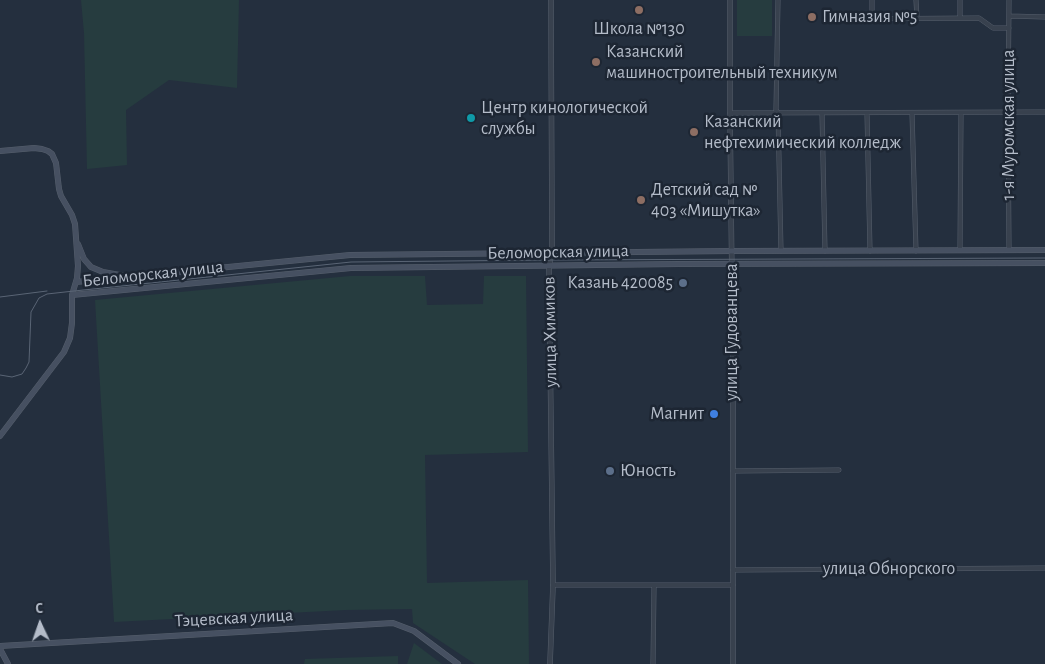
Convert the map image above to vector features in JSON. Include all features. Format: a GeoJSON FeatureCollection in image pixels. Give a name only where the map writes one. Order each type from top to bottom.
{"type":"FeatureCollection","features":[{"type":"Feature","properties":{"kind":"main road"},"geometry":{"type":"LineString","coordinates":[[0,151],[34,148],[42,149],[52,154],[56,163],[61,196],[75,224],[78,266],[72,295],[70,338],[64,352],[0,436]]}},
{"type":"Feature","properties":{"kind":"main road"},"geometry":{"type":"LineString","coordinates":[[76,239],[84,259],[91,267],[107,273],[133,277]]}},
{"type":"Feature","properties":{"kind":"main road","name":"Беломорская улица"},"geometry":{"type":"LineString","coordinates":[[76,282],[351,261],[552,253],[916,251],[929,257],[960,250],[1045,250]]}},
{"type":"Feature","properties":{"kind":"main road","name":"Беломорская улица"},"geometry":{"type":"LineString","coordinates":[[72,295],[351,261],[549,266],[731,264],[929,257],[1045,263]]}},
{"type":"Feature","properties":{"kind":"main road","name":"Тэцевская улица"},"geometry":{"type":"LineString","coordinates":[[0,647],[366,624],[393,624],[414,631],[458,664]]}},
{"type":"Feature","properties":{"kind":"main road"},"geometry":{"type":"LineString","coordinates":[[0,647],[8,664]]}},
{"type":"Feature","properties":{"kind":"street","name":"улица Химиков"},"geometry":{"type":"LineString","coordinates":[[550,664],[553,585],[549,266],[552,253],[552,0]]}},
{"type":"Feature","properties":{"kind":"street","name":"улица Гудованцева"},"geometry":{"type":"LineString","coordinates":[[730,0],[733,664]]}},
{"type":"Feature","properties":{"kind":"street"},"geometry":{"type":"LineString","coordinates":[[778,0],[776,110],[778,113],[781,251]]}},
{"type":"Feature","properties":{"kind":"street"},"geometry":{"type":"LineString","coordinates":[[872,0],[872,19]]}},
{"type":"Feature","properties":{"kind":"street"},"geometry":{"type":"LineString","coordinates":[[916,0],[916,18]]}},
{"type":"Feature","properties":{"kind":"street"},"geometry":{"type":"LineString","coordinates":[[960,0],[960,18]]}},
{"type":"Feature","properties":{"kind":"street","name":"1-я Муромская улица"},"geometry":{"type":"LineString","coordinates":[[1008,0],[1009,250]]}},
{"type":"Feature","properties":{"kind":"street"},"geometry":{"type":"LineString","coordinates":[[1009,16],[1045,17]]}},
{"type":"Feature","properties":{"kind":"street"},"geometry":{"type":"LineString","coordinates":[[839,19],[979,18],[993,28],[1009,28]]}},
{"type":"Feature","properties":{"kind":"street"},"geometry":{"type":"LineString","coordinates":[[960,250],[961,112]]}},
{"type":"Feature","properties":{"kind":"street"},"geometry":{"type":"LineString","coordinates":[[730,113],[1045,112]]}},
{"type":"Feature","properties":{"kind":"street"},"geometry":{"type":"LineString","coordinates":[[822,113],[825,251]]}},
{"type":"Feature","properties":{"kind":"street"},"geometry":{"type":"LineString","coordinates":[[867,113],[870,251]]}},
{"type":"Feature","properties":{"kind":"street"},"geometry":{"type":"LineString","coordinates":[[912,113],[916,251]]}},
{"type":"Feature","properties":{"kind":"street"},"geometry":{"type":"LineString","coordinates":[[733,471],[839,470]]}},
{"type":"Feature","properties":{"kind":"street","name":"улица Обнорского"},"geometry":{"type":"LineString","coordinates":[[733,570],[1045,568]]}},
{"type":"Feature","properties":{"kind":"street"},"geometry":{"type":"LineString","coordinates":[[553,585],[733,585]]}},
{"type":"Feature","properties":{"kind":"street"},"geometry":{"type":"LineString","coordinates":[[653,664],[654,586]]}},
{"type":"Feature","properties":{"kind":"green space"},"geometry":{"type":"Polygon","coordinates":[[[81,0],[239,0],[237,88],[169,80],[126,110],[127,165],[87,169],[84,33],[81,0]]]}},
{"type":"Feature","properties":{"kind":"green space"},"geometry":{"type":"Polygon","coordinates":[[[737,0],[772,0],[772,36],[737,36],[737,0]]]}},
{"type":"Feature","properties":{"kind":"green space"},"geometry":{"type":"Polygon","coordinates":[[[350,276],[425,276],[427,305],[483,304],[484,276],[526,276],[528,452],[425,455],[427,583],[528,580],[529,664],[475,664],[413,623],[412,609],[346,610],[114,622],[95,300],[350,276]]]}},
{"type":"Feature","properties":{"kind":"green space"},"geometry":{"type":"Polygon","coordinates":[[[414,643],[442,664],[407,664],[414,643]]]}},
{"type":"Feature","properties":{"kind":"green space"},"geometry":{"type":"Polygon","coordinates":[[[398,656],[398,664],[304,664],[305,659],[398,656]]]}},
{"type":"Feature","properties":{"kind":"tram line"},"geometry":{"type":"LineString","coordinates":[[0,375],[12,377],[22,374],[26,368],[29,362],[31,312],[39,298],[47,294],[351,262],[1045,258]]}},
{"type":"Feature","properties":{"kind":"tram line"},"geometry":{"type":"LineString","coordinates":[[0,297],[47,291]]}},
{"type":"Feature","properties":{"kind":"place","name":"Школа №130"},"geometry":{"type":"Point","coordinates":[639,10]}},
{"type":"Feature","properties":{"kind":"place","name":"Гимназия №5"},"geometry":{"type":"Point","coordinates":[812,17]}},
{"type":"Feature","properties":{"kind":"place","name":"Казанский машиностроительный техникум"},"geometry":{"type":"Point","coordinates":[596,62]}},
{"type":"Feature","properties":{"kind":"place","name":"Центр кинологической службы"},"geometry":{"type":"Point","coordinates":[471,118]}},
{"type":"Feature","properties":{"kind":"place","name":"Казанский нефтехимический колледж"},"geometry":{"type":"Point","coordinates":[694,132]}},
{"type":"Feature","properties":{"kind":"place","name":"Детский сад № 403 «Мишутка»"},"geometry":{"type":"Point","coordinates":[641,200]}},
{"type":"Feature","properties":{"kind":"place","name":"Казань 420085"},"geometry":{"type":"Point","coordinates":[683,283]}},
{"type":"Feature","properties":{"kind":"place","name":"Магнит"},"geometry":{"type":"Point","coordinates":[714,414]}},
{"type":"Feature","properties":{"kind":"place","name":"Юность"},"geometry":{"type":"Point","coordinates":[610,471]}}]}
